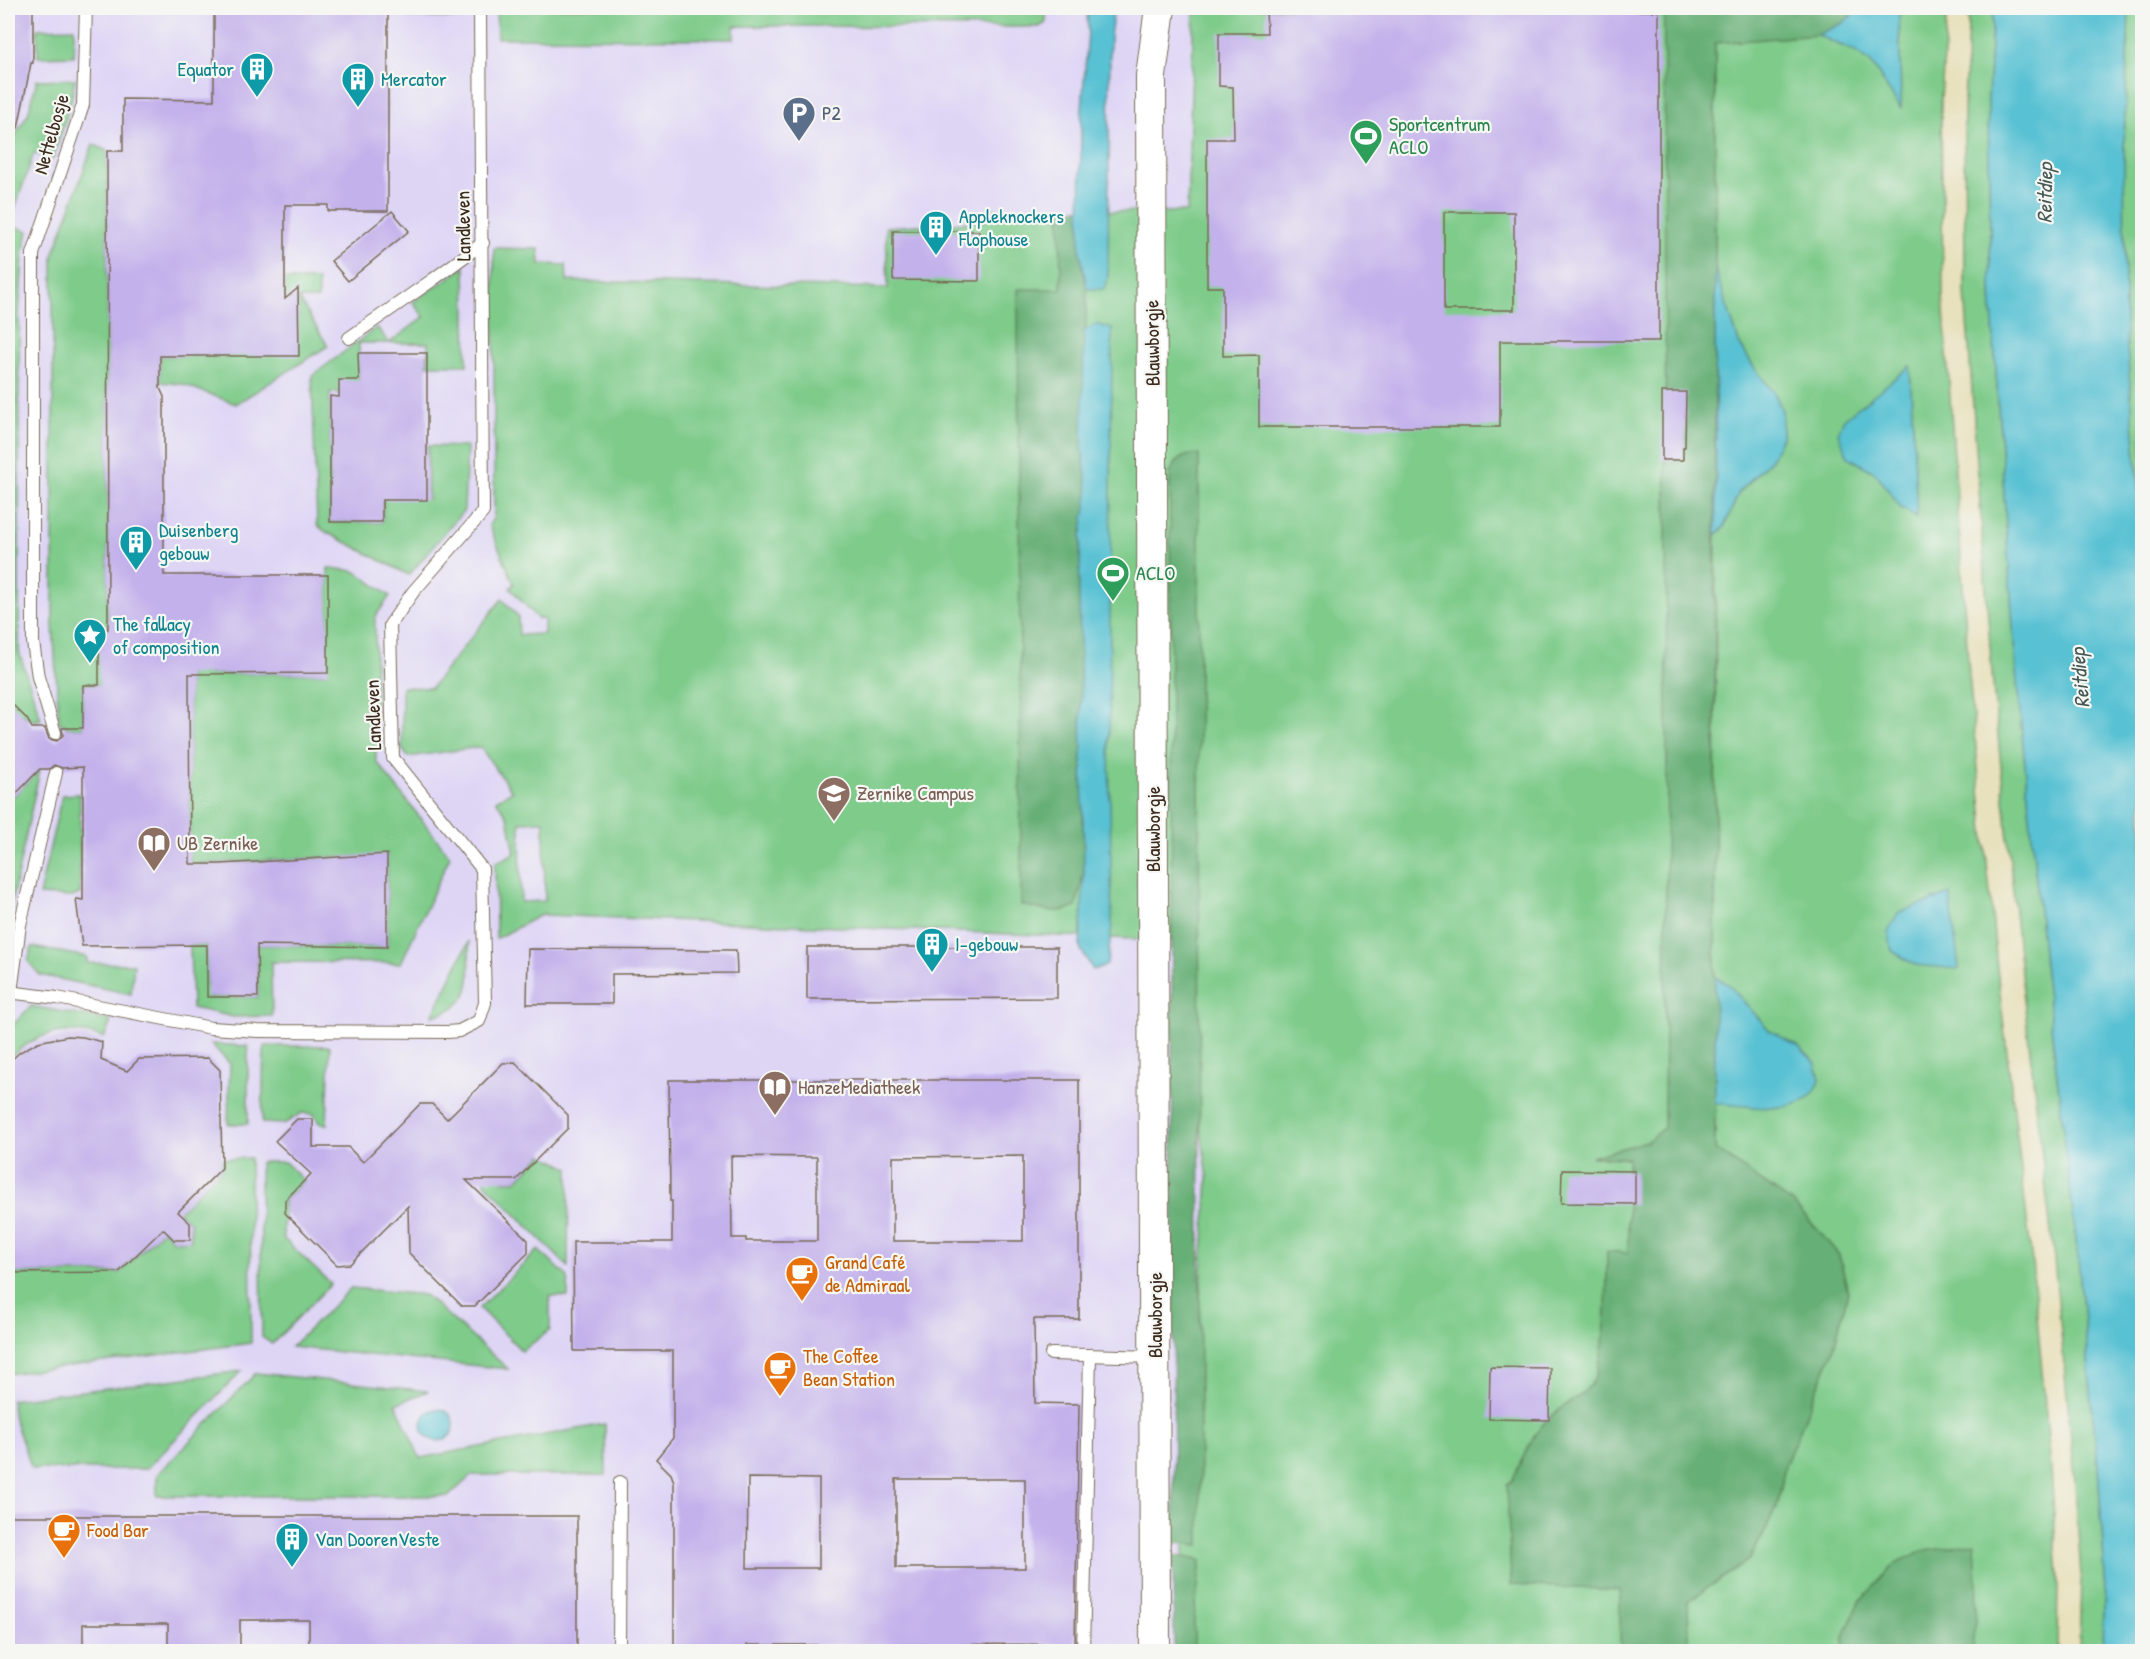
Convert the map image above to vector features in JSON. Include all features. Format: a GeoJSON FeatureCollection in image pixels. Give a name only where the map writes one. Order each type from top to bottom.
{"type":"FeatureCollection","features":[{"type":"Feature","properties":{"kind":"street","name":"Blauwborgje"},"geometry":{"type":"LineString","coordinates":[[1155,1652],[1151,76],[1160,8]]}},
{"type":"Feature","properties":{"kind":"lane","name":"Nettelbosje"},"geometry":{"type":"LineString","coordinates":[[55,733],[38,677],[33,642],[33,254],[83,105],[86,8]]}},
{"type":"Feature","properties":{"kind":"lane","name":"Landleven"},"geometry":{"type":"LineString","coordinates":[[9,992],[57,998],[211,1028],[258,1031],[448,1032],[459,1031],[479,1021],[485,1004],[482,869],[393,758],[390,625],[413,592],[483,512],[480,8]]}},
{"type":"Feature","properties":{"kind":"lane"},"geometry":{"type":"LineString","coordinates":[[349,338],[483,243]]}},
{"type":"Feature","properties":{"kind":"lane"},"geometry":{"type":"LineString","coordinates":[[9,992],[20,925],[56,773]]}},
{"type":"Feature","properties":{"kind":"lane"},"geometry":{"type":"LineString","coordinates":[[1051,1354],[1155,1357]]}},
{"type":"Feature","properties":{"kind":"lane"},"geometry":{"type":"LineString","coordinates":[[1083,1652],[1090,1355]]}},
{"type":"Feature","properties":{"kind":"lane"},"geometry":{"type":"LineString","coordinates":[[619,1652],[620,1482]]}},
{"type":"Feature","properties":{"kind":"shaded area","name":"Zernike Campus"},"geometry":{"type":"Polygon","coordinates":[[[8,8],[1690,8],[1641,1651],[8,1652],[8,8]]]}},
{"type":"Feature","properties":{"kind":"green space"},"geometry":{"type":"Polygon","coordinates":[[[410,8],[465,8],[465,18],[410,17],[410,8]]]}},
{"type":"Feature","properties":{"kind":"green space"},"geometry":{"type":"Polygon","coordinates":[[[496,8],[1046,8],[1046,23],[1039,27],[734,26],[734,39],[497,38],[496,8]]]}},
{"type":"Feature","properties":{"kind":"green space","name":"ACLO"},"geometry":{"type":"Polygon","coordinates":[[[1194,8],[1677,8],[1687,1116],[1626,1651],[1180,1651],[1180,1609],[1208,1178],[1190,1057],[1184,941],[545,915],[544,913],[496,939],[495,863],[515,853],[508,817],[496,800],[512,791],[480,747],[408,757],[402,749],[402,687],[431,688],[502,599],[518,616],[519,635],[544,634],[544,619],[538,619],[510,588],[514,584],[489,525],[494,517],[494,248],[539,249],[540,264],[566,265],[567,281],[888,288],[886,227],[985,221],[986,210],[1187,212],[1194,8]],[[544,821],[520,822],[521,902],[545,901],[544,821]]]}},
{"type":"Feature","properties":{"kind":"green space"},"geometry":{"type":"Polygon","coordinates":[[[1664,8],[1860,8],[1843,23],[1817,35],[1715,43],[1715,1149],[1793,1203],[1839,1255],[1848,1292],[1833,1351],[1785,1465],[1777,1507],[1750,1559],[1688,1601],[1689,1651],[1620,1651],[1620,1590],[1511,1585],[1507,1484],[1512,1481],[1537,1432],[1554,1414],[1585,1391],[1595,1377],[1600,1361],[1605,1322],[1607,1251],[1628,1253],[1628,1158],[1591,1157],[1647,1141],[1664,1128],[1667,759],[1664,8]]]}},
{"type":"Feature","properties":{"kind":"green space"},"geometry":{"type":"Polygon","coordinates":[[[1899,8],[1947,8],[1941,99],[1943,295],[1969,675],[1998,977],[2032,1261],[2051,1470],[2058,1577],[2057,1651],[1973,1651],[1977,1586],[1844,1636],[1845,1651],[1689,1651],[1688,1601],[1750,1559],[1777,1508],[1785,1465],[1833,1351],[1848,1292],[1839,1255],[1793,1203],[1715,1149],[1715,1103],[1775,1108],[1797,1046],[1770,1031],[1728,984],[1715,977],[1716,535],[1724,527],[1739,493],[1772,458],[1782,437],[1755,369],[1739,343],[1715,269],[1715,42],[1817,35],[1854,51],[1872,64],[1901,107],[1899,8]],[[1910,367],[1848,457],[1876,473],[1901,508],[1917,517],[1910,367]]]}},
{"type":"Feature","properties":{"kind":"green space"},"geometry":{"type":"Polygon","coordinates":[[[1969,8],[1993,8],[1988,100],[1991,293],[1999,419],[2016,671],[2045,972],[2078,1257],[2098,1466],[2105,1576],[2103,1651],[2079,1651],[2081,1577],[2074,1468],[2054,1259],[2021,974],[1992,674],[1965,293],[1964,100],[1969,8]]]}},
{"type":"Feature","properties":{"kind":"green space"},"geometry":{"type":"Polygon","coordinates":[[[2129,8],[2142,8],[2142,531],[2125,323],[2124,141],[2129,8]]]}},
{"type":"Feature","properties":{"kind":"green space"},"geometry":{"type":"Polygon","coordinates":[[[74,28],[74,56],[38,57],[37,29],[74,28]]]}},
{"type":"Feature","properties":{"kind":"green space"},"geometry":{"type":"Polygon","coordinates":[[[75,79],[71,102],[53,159],[34,153],[9,225],[28,231],[23,255],[19,315],[19,652],[41,719],[35,721],[8,709],[8,147],[28,114],[37,80],[75,79]]]}},
{"type":"Feature","properties":{"kind":"green space"},"geometry":{"type":"Polygon","coordinates":[[[93,144],[107,151],[108,632],[99,685],[83,685],[83,728],[69,728],[59,722],[53,624],[53,256],[93,144]]]}},
{"type":"Feature","properties":{"kind":"green space"},"geometry":{"type":"Polygon","coordinates":[[[1081,209],[1080,250],[1087,289],[1082,446],[1088,493],[1081,538],[1079,588],[1084,871],[1076,907],[1055,911],[1021,905],[1018,289],[1061,289],[1060,210],[1081,209]]]}},
{"type":"Feature","properties":{"kind":"green space"},"geometry":{"type":"Polygon","coordinates":[[[465,267],[467,365],[428,365],[428,343],[389,343],[424,317],[413,302],[465,267]]]}},
{"type":"Feature","properties":{"kind":"green space"},"geometry":{"type":"Polygon","coordinates":[[[285,280],[318,280],[318,299],[299,299],[328,346],[236,404],[182,384],[160,382],[160,356],[298,355],[298,299],[285,299],[285,280]]]}},
{"type":"Feature","properties":{"kind":"green space"},"geometry":{"type":"Polygon","coordinates":[[[377,327],[389,343],[359,343],[359,392],[330,393],[330,522],[382,522],[383,499],[428,499],[428,446],[467,447],[464,510],[409,575],[326,532],[317,525],[312,376],[377,327]]]}},
{"type":"Feature","properties":{"kind":"green space"},"geometry":{"type":"Polygon","coordinates":[[[1199,454],[1200,1545],[1174,1543],[1170,473],[1181,458],[1199,454]]]}},
{"type":"Feature","properties":{"kind":"green space"},"geometry":{"type":"Polygon","coordinates":[[[328,568],[355,571],[390,596],[375,617],[376,761],[450,856],[401,963],[271,962],[272,1016],[234,1017],[192,1008],[190,945],[207,945],[207,997],[258,997],[257,945],[387,947],[387,855],[190,864],[189,671],[206,674],[327,673],[328,568]]]}},
{"type":"Feature","properties":{"kind":"green space"},"geometry":{"type":"Polygon","coordinates":[[[40,769],[11,905],[8,902],[8,802],[40,769]]]}},
{"type":"Feature","properties":{"kind":"green space"},"geometry":{"type":"Polygon","coordinates":[[[80,794],[80,894],[72,897],[39,895],[62,795],[80,794]]]}},
{"type":"Feature","properties":{"kind":"green space"},"geometry":{"type":"Polygon","coordinates":[[[469,941],[469,979],[463,998],[447,1011],[432,1016],[469,941]]]}},
{"type":"Feature","properties":{"kind":"green space"},"geometry":{"type":"Polygon","coordinates":[[[32,947],[87,957],[87,963],[134,964],[131,994],[40,975],[28,961],[32,947]]]}},
{"type":"Feature","properties":{"kind":"green space"},"geometry":{"type":"Polygon","coordinates":[[[31,1006],[111,1021],[104,1038],[77,1032],[53,1034],[30,1042],[8,1059],[8,1030],[31,1006]]]}},
{"type":"Feature","properties":{"kind":"green space"},"geometry":{"type":"Polygon","coordinates":[[[211,1044],[248,1046],[248,1124],[228,1124],[230,1064],[211,1044]]]}},
{"type":"Feature","properties":{"kind":"green space"},"geometry":{"type":"Polygon","coordinates":[[[264,1046],[330,1046],[327,1124],[319,1123],[314,1114],[302,1113],[284,1124],[262,1123],[264,1046]]]}},
{"type":"Feature","properties":{"kind":"green space"},"geometry":{"type":"Polygon","coordinates":[[[542,1155],[569,1168],[568,1267],[484,1182],[494,1172],[504,1181],[516,1181],[542,1155]]]}},
{"type":"Feature","properties":{"kind":"green space"},"geometry":{"type":"Polygon","coordinates":[[[250,1158],[251,1343],[8,1374],[8,1273],[119,1273],[163,1230],[174,1241],[191,1240],[191,1223],[179,1212],[222,1168],[223,1159],[250,1158]]]}},
{"type":"Feature","properties":{"kind":"green space"},"geometry":{"type":"Polygon","coordinates":[[[260,1162],[285,1162],[304,1181],[284,1200],[283,1238],[331,1284],[272,1344],[262,1337],[260,1162]]]}},
{"type":"Feature","properties":{"kind":"green space"},"geometry":{"type":"Polygon","coordinates":[[[538,1250],[568,1277],[568,1297],[550,1296],[550,1330],[522,1351],[479,1308],[538,1250]]]}},
{"type":"Feature","properties":{"kind":"green space"},"geometry":{"type":"Polygon","coordinates":[[[351,1288],[425,1295],[508,1369],[291,1347],[351,1288]]]}},
{"type":"Feature","properties":{"kind":"green space"},"geometry":{"type":"Polygon","coordinates":[[[242,1371],[146,1469],[32,1469],[14,1419],[11,1400],[242,1371]]]}},
{"type":"Feature","properties":{"kind":"green space"},"geometry":{"type":"Polygon","coordinates":[[[256,1373],[428,1391],[396,1404],[420,1458],[605,1424],[606,1475],[472,1475],[449,1496],[157,1496],[157,1475],[256,1373]]]}},
{"type":"Feature","properties":{"kind":"green space"},"geometry":{"type":"Polygon","coordinates":[[[1975,1543],[1977,1586],[1973,1651],[1845,1651],[1844,1636],[1860,1601],[1897,1562],[1919,1552],[1975,1543]]]}},
{"type":"Feature","properties":{"kind":"green space"},"geometry":{"type":"Polygon","coordinates":[[[1173,1555],[1201,1560],[1194,1619],[1194,1651],[1174,1651],[1173,1555]]]}},
{"type":"Feature","properties":{"kind":"water"},"geometry":{"type":"Polygon","coordinates":[[[1092,8],[1110,8],[1113,15],[1110,36],[1108,277],[1104,289],[1087,289],[1080,250],[1081,121],[1088,31],[1087,15],[1092,8]]]}},
{"type":"Feature","properties":{"kind":"water"},"geometry":{"type":"Polygon","coordinates":[[[1860,8],[1899,8],[1901,109],[1872,64],[1854,51],[1817,35],[1843,23],[1860,8]]]}},
{"type":"Feature","properties":{"kind":"water","name":"Reitdiep"},"geometry":{"type":"Polygon","coordinates":[[[1993,8],[2129,8],[2124,141],[2125,323],[2142,531],[2142,1651],[2103,1651],[2105,1576],[2098,1466],[2078,1257],[2045,972],[2016,671],[1999,419],[1991,293],[1988,100],[1993,8]]]}},
{"type":"Feature","properties":{"kind":"water"},"geometry":{"type":"Polygon","coordinates":[[[1715,269],[1739,343],[1755,369],[1775,394],[1782,411],[1782,437],[1772,458],[1739,492],[1724,527],[1716,535],[1715,269]]]}},
{"type":"Feature","properties":{"kind":"water"},"geometry":{"type":"Polygon","coordinates":[[[1096,324],[1112,329],[1109,740],[1112,925],[1107,965],[1093,970],[1080,948],[1084,871],[1079,588],[1081,538],[1088,493],[1082,446],[1084,331],[1096,324]]]}},
{"type":"Feature","properties":{"kind":"water"},"geometry":{"type":"Polygon","coordinates":[[[1910,366],[1917,517],[1901,508],[1876,473],[1848,457],[1838,433],[1844,419],[1910,366]]]}},
{"type":"Feature","properties":{"kind":"water"},"geometry":{"type":"Polygon","coordinates":[[[1950,894],[1959,969],[1915,965],[1892,951],[1888,932],[1898,913],[1950,894]]]}},
{"type":"Feature","properties":{"kind":"water"},"geometry":{"type":"Polygon","coordinates":[[[1715,977],[1728,984],[1770,1031],[1798,1046],[1815,1062],[1820,1079],[1814,1092],[1805,1100],[1794,1105],[1768,1108],[1715,1103],[1715,977]]]}},
{"type":"Feature","properties":{"kind":"water"},"geometry":{"type":"Polygon","coordinates":[[[438,1409],[449,1414],[454,1425],[449,1436],[438,1441],[427,1436],[422,1425],[427,1414],[438,1409]]]}},
{"type":"Feature","properties":{"kind":"building"},"geometry":{"type":"Polygon","coordinates":[[[8,8],[33,8],[33,63],[31,63],[18,128],[8,127],[8,8]]]}},
{"type":"Feature","properties":{"kind":"building","name":"Duisenberg gebouw"},"geometry":{"type":"Polygon","coordinates":[[[214,8],[388,8],[388,211],[328,211],[328,205],[285,205],[285,299],[298,288],[299,356],[160,356],[160,388],[164,397],[164,575],[328,575],[328,673],[189,674],[190,864],[387,854],[387,947],[257,945],[258,997],[207,997],[207,945],[82,946],[76,899],[83,900],[83,767],[62,768],[54,765],[49,769],[40,769],[8,802],[8,700],[27,719],[32,728],[45,728],[49,739],[57,741],[63,735],[62,728],[83,728],[83,685],[99,685],[99,629],[108,629],[107,151],[123,151],[123,99],[214,100],[214,8]]]}},
{"type":"Feature","properties":{"kind":"building"},"geometry":{"type":"Polygon","coordinates":[[[1515,8],[1515,11],[1659,11],[1659,341],[1500,341],[1500,427],[1259,427],[1259,355],[1223,356],[1223,287],[1207,287],[1207,139],[1234,139],[1233,87],[1219,86],[1219,33],[1267,33],[1266,9],[1515,8]],[[1444,212],[1444,310],[1514,310],[1514,212],[1444,212]]]}},
{"type":"Feature","properties":{"kind":"building"},"geometry":{"type":"Polygon","coordinates":[[[392,211],[409,231],[348,281],[331,261],[392,211]]]}},
{"type":"Feature","properties":{"kind":"building","name":"Appleknockers Flophouse"},"geometry":{"type":"Polygon","coordinates":[[[893,231],[979,231],[979,281],[893,280],[893,231]]]}},
{"type":"Feature","properties":{"kind":"building"},"geometry":{"type":"Polygon","coordinates":[[[358,353],[427,353],[427,500],[382,500],[382,522],[330,522],[330,396],[339,397],[339,380],[359,380],[358,353]]]}},
{"type":"Feature","properties":{"kind":"building"},"geometry":{"type":"Polygon","coordinates":[[[1662,392],[1686,392],[1683,460],[1662,460],[1662,392]]]}},
{"type":"Feature","properties":{"kind":"building","name":"I-gebouw"},"geometry":{"type":"Polygon","coordinates":[[[807,947],[1057,947],[1057,998],[807,999],[807,947]]]}},
{"type":"Feature","properties":{"kind":"building"},"geometry":{"type":"Polygon","coordinates":[[[528,949],[736,950],[737,973],[612,974],[612,1004],[527,1004],[528,949]]]}},
{"type":"Feature","properties":{"kind":"building"},"geometry":{"type":"Polygon","coordinates":[[[68,1036],[102,1042],[101,1060],[127,1071],[139,1059],[208,1058],[220,1070],[222,1168],[178,1212],[190,1223],[190,1240],[174,1240],[163,1229],[119,1272],[8,1273],[8,1063],[20,1052],[38,1042],[68,1036]]]}},
{"type":"Feature","properties":{"kind":"building"},"geometry":{"type":"Polygon","coordinates":[[[515,1062],[568,1115],[568,1128],[516,1180],[466,1180],[528,1240],[528,1253],[475,1306],[462,1306],[409,1253],[408,1206],[350,1264],[337,1265],[285,1213],[285,1200],[311,1174],[275,1141],[297,1119],[313,1119],[313,1147],[348,1147],[363,1162],[420,1104],[432,1104],[447,1119],[503,1063],[515,1062]]]}},
{"type":"Feature","properties":{"kind":"building"},"geometry":{"type":"Polygon","coordinates":[[[669,1080],[1079,1080],[1079,1319],[1034,1319],[1035,1403],[1079,1404],[1075,1644],[747,1645],[747,1652],[674,1652],[674,1482],[671,1474],[656,1459],[673,1438],[673,1351],[574,1351],[573,1242],[672,1242],[672,1201],[670,1201],[669,1080]],[[731,1156],[732,1238],[746,1238],[746,1241],[817,1241],[817,1157],[731,1156]],[[1023,1156],[893,1157],[893,1241],[1023,1241],[1023,1156]],[[748,1478],[747,1568],[819,1568],[819,1479],[748,1478]],[[896,1479],[896,1568],[1025,1568],[1025,1479],[896,1479]]]}},
{"type":"Feature","properties":{"kind":"building"},"geometry":{"type":"Polygon","coordinates":[[[1562,1170],[1635,1171],[1635,1204],[1561,1203],[1562,1170]]]}},
{"type":"Feature","properties":{"kind":"building"},"geometry":{"type":"Polygon","coordinates":[[[1490,1367],[1550,1368],[1549,1420],[1489,1419],[1490,1367]]]}},
{"type":"Feature","properties":{"kind":"building","name":"Van DoorenVeste"},"geometry":{"type":"Polygon","coordinates":[[[8,1516],[577,1516],[577,1652],[309,1652],[309,1620],[240,1620],[240,1652],[168,1652],[168,1624],[83,1624],[83,1652],[8,1652],[8,1516]]]}},
{"type":"Feature","properties":{"kind":"place","name":"Equator"},"geometry":{"type":"Point","coordinates":[257,98]}},
{"type":"Feature","properties":{"kind":"place","name":"Mercator"},"geometry":{"type":"Point","coordinates":[358,108]}},
{"type":"Feature","properties":{"kind":"place","name":"P2"},"geometry":{"type":"Point","coordinates":[799,142]}},
{"type":"Feature","properties":{"kind":"place","name":"Sportcentrum ACLO"},"geometry":{"type":"Point","coordinates":[1366,165]}},
{"type":"Feature","properties":{"kind":"place","name":"Appleknockers Flophouse"},"geometry":{"type":"Point","coordinates":[936,256]}},
{"type":"Feature","properties":{"kind":"place","name":"Duisenberg gebouw"},"geometry":{"type":"Point","coordinates":[136,571]}},
{"type":"Feature","properties":{"kind":"place","name":"ACLO"},"geometry":{"type":"Point","coordinates":[1113,602]}},
{"type":"Feature","properties":{"kind":"place","name":"The fallacy of composition"},"geometry":{"type":"Point","coordinates":[90,664]}},
{"type":"Feature","properties":{"kind":"place","name":"Zernike Campus"},"geometry":{"type":"Point","coordinates":[834,822]}},
{"type":"Feature","properties":{"kind":"place","name":"UB Zernike"},"geometry":{"type":"Point","coordinates":[154,872]}},
{"type":"Feature","properties":{"kind":"place","name":"I-gebouw"},"geometry":{"type":"Point","coordinates":[932,973]}},
{"type":"Feature","properties":{"kind":"place","name":"HanzeMediatheek"},"geometry":{"type":"Point","coordinates":[775,1116]}},
{"type":"Feature","properties":{"kind":"place","name":"Grand Café de Admiraal"},"geometry":{"type":"Point","coordinates":[802,1302]}},
{"type":"Feature","properties":{"kind":"place","name":"The Coffee Bean Station"},"geometry":{"type":"Point","coordinates":[780,1397]}},
{"type":"Feature","properties":{"kind":"place","name":"Food Bar"},"geometry":{"type":"Point","coordinates":[64,1559]}},
{"type":"Feature","properties":{"kind":"place","name":"Van DoorenVeste"},"geometry":{"type":"Point","coordinates":[292,1568]}}]}
